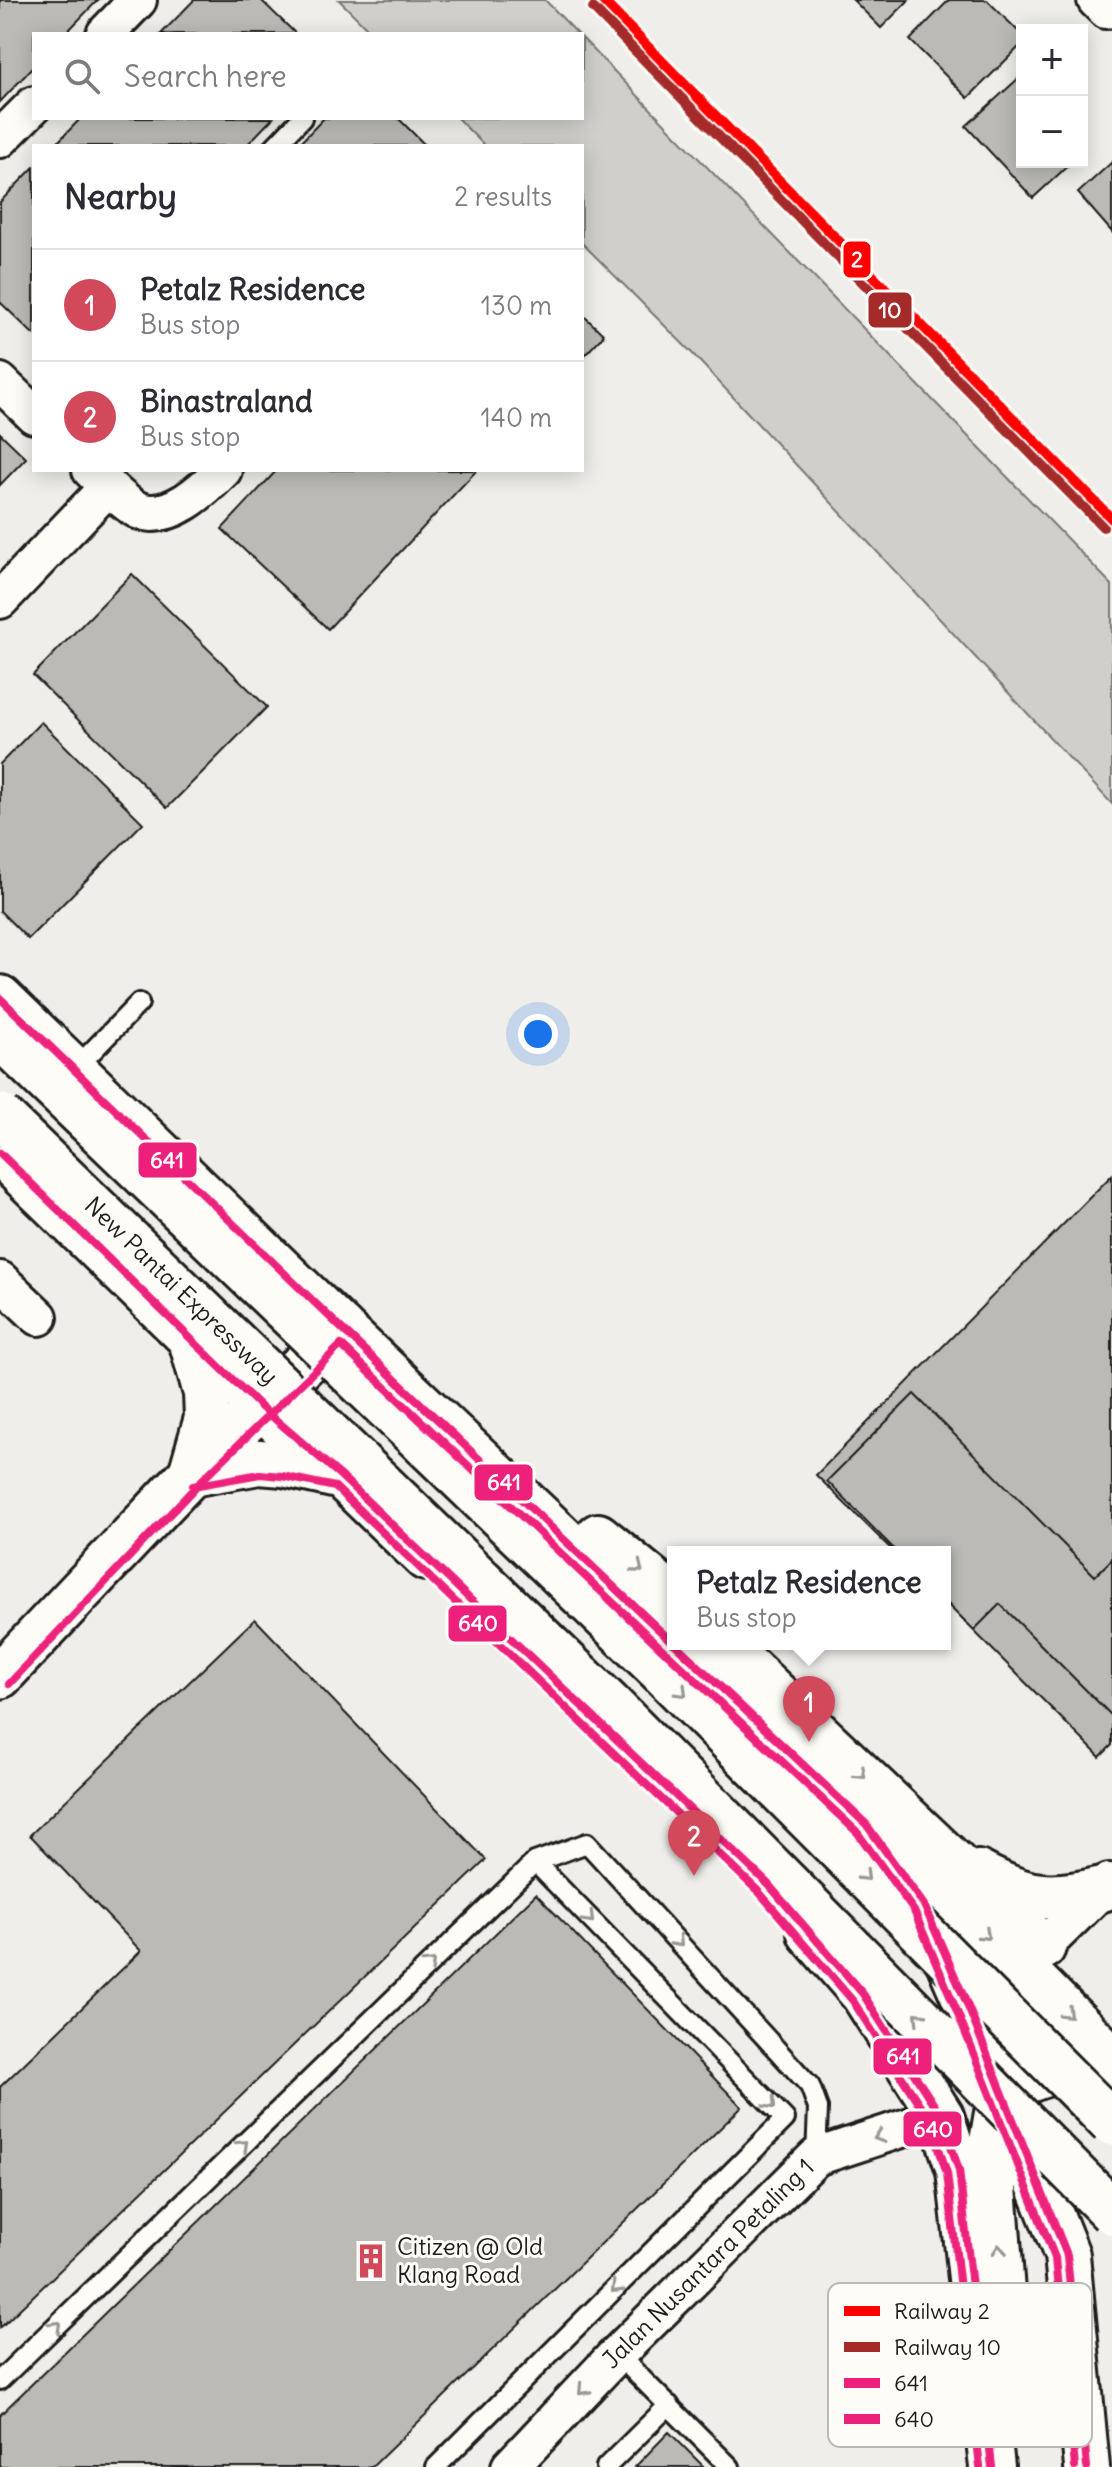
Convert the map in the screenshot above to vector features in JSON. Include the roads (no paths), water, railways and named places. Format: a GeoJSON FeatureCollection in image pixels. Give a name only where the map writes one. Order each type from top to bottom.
{"type":"FeatureCollection","features":[{"type":"Feature","properties":{"kind":"main road"},"geometry":{"type":"LineString","coordinates":[[0,998],[341,1328],[667,1636]]}},
{"type":"Feature","properties":{"kind":"main road"},"geometry":{"type":"LineString","coordinates":[[0,1036],[658,1668],[1112,2123]]}},
{"type":"Feature","properties":{"kind":"main road","name":"New Pantai Expressway"},"geometry":{"type":"LineString","coordinates":[[0,1116],[609,1704],[1112,2212]]}},
{"type":"Feature","properties":{"kind":"main road"},"geometry":{"type":"LineString","coordinates":[[0,1153],[261,1407],[341,1476],[768,1884],[863,1994],[941,2116],[959,2170],[972,2283]]}},
{"type":"Feature","properties":{"kind":"main road"},"geometry":{"type":"LineString","coordinates":[[0,1676],[191,1474],[341,1328]]}},
{"type":"Feature","properties":{"kind":"main road"},"geometry":{"type":"LineString","coordinates":[[190,1337],[206,1393],[207,1418],[191,1474]]}},
{"type":"Feature","properties":{"kind":"main road"},"geometry":{"type":"LineString","coordinates":[[191,1474],[259,1462],[341,1476]]}},
{"type":"Feature","properties":{"kind":"main road"},"geometry":{"type":"LineString","coordinates":[[549,1526],[596,1535],[667,1592]]}},
{"type":"Feature","properties":{"kind":"main road"},"geometry":{"type":"LineString","coordinates":[[681,1650],[866,1824],[1032,1958]]}},
{"type":"Feature","properties":{"kind":"main road"},"geometry":{"type":"LineString","coordinates":[[729,1650],[951,1859],[1112,2058]]}},
{"type":"Feature","properties":{"kind":"main road"},"geometry":{"type":"LineString","coordinates":[[866,1824],[924,1905],[1067,2255],[1070,2283]]}},
{"type":"Feature","properties":{"kind":"main road"},"geometry":{"type":"LineString","coordinates":[[951,1859],[1021,1893],[1046,1898],[1073,1896],[1107,1884]]}},
{"type":"Feature","properties":{"kind":"main road"},"geometry":{"type":"LineString","coordinates":[[1001,2283],[991,2148],[1032,1958]]}},
{"type":"Feature","properties":{"kind":"main road"},"geometry":{"type":"LineString","coordinates":[[1001,2091],[1040,2075],[1085,2068],[1112,2072]]}},
{"type":"Feature","properties":{"kind":"main road"},"geometry":{"type":"LineString","coordinates":[[990,2447],[992,2467]]}},
{"type":"Feature","properties":{"kind":"main road"},"geometry":{"type":"LineString","coordinates":[[1013,2447],[1015,2467]]}},
{"type":"Feature","properties":{"kind":"main road"},"geometry":{"type":"LineString","coordinates":[[1085,2447],[1087,2467]]}},
{"type":"Feature","properties":{"kind":"street"},"geometry":{"type":"LineString","coordinates":[[107,32],[138,0]]}},
{"type":"Feature","properties":{"kind":"street"},"geometry":{"type":"LineString","coordinates":[[0,139],[32,107]]}},
{"type":"Feature","properties":{"kind":"street"},"geometry":{"type":"LineString","coordinates":[[0,600],[100,478],[140,511],[160,511],[184,504],[221,472]]}},
{"type":"Feature","properties":{"kind":"street"},"geometry":{"type":"LineString","coordinates":[[0,1280],[39,1317]]}},
{"type":"Feature","properties":{"kind":"street"},"geometry":{"type":"LineString","coordinates":[[1032,1958],[1107,1884]]}},
{"type":"Feature","properties":{"kind":"street","name":"Jalan Nusantara Petaling 1"},"geometry":{"type":"LineString","coordinates":[[510,2467],[617,2354],[816,2157],[941,2116]]}},
{"type":"Feature","properties":{"kind":"lane"},"geometry":{"type":"LineString","coordinates":[[277,144],[300,120]]}},
{"type":"Feature","properties":{"kind":"lane"},"geometry":{"type":"LineString","coordinates":[[74,1070],[139,1003]]}},
{"type":"Feature","properties":{"kind":"lane"},"geometry":{"type":"LineString","coordinates":[[0,2380],[535,1862],[587,1843],[810,2086],[818,2108],[816,2157]]}},
{"type":"Feature","properties":{"kind":"lane"},"geometry":{"type":"LineString","coordinates":[[436,2467],[785,2119],[535,1862]]}},
{"type":"Feature","properties":{"kind":"lane"},"geometry":{"type":"LineString","coordinates":[[617,2354],[730,2467]]}},
{"type":"Feature","properties":{"kind":"lane"},"geometry":{"type":"LineString","coordinates":[[606,2467],[669,2405]]}},
{"type":"Feature","properties":{"kind":"rail line","name":"2"},"geometry":{"type":"LineString","coordinates":[[602,0],[1112,519]]}},
{"type":"Feature","properties":{"kind":"rail line","name":"10"},"geometry":{"type":"LineString","coordinates":[[593,8],[1103,527]]}},
{"type":"Feature","properties":{"kind":"place","name":"Petalz Residence"},"geometry":{"type":"Point","coordinates":[809,1742]}},
{"type":"Feature","properties":{"kind":"place","name":"Binastraland"},"geometry":{"type":"Point","coordinates":[694,1876]}},
{"type":"Feature","properties":{"kind":"place","name":"Citizen @ Old Klang Road"},"geometry":{"type":"Point","coordinates":[371,2261]}}]}
